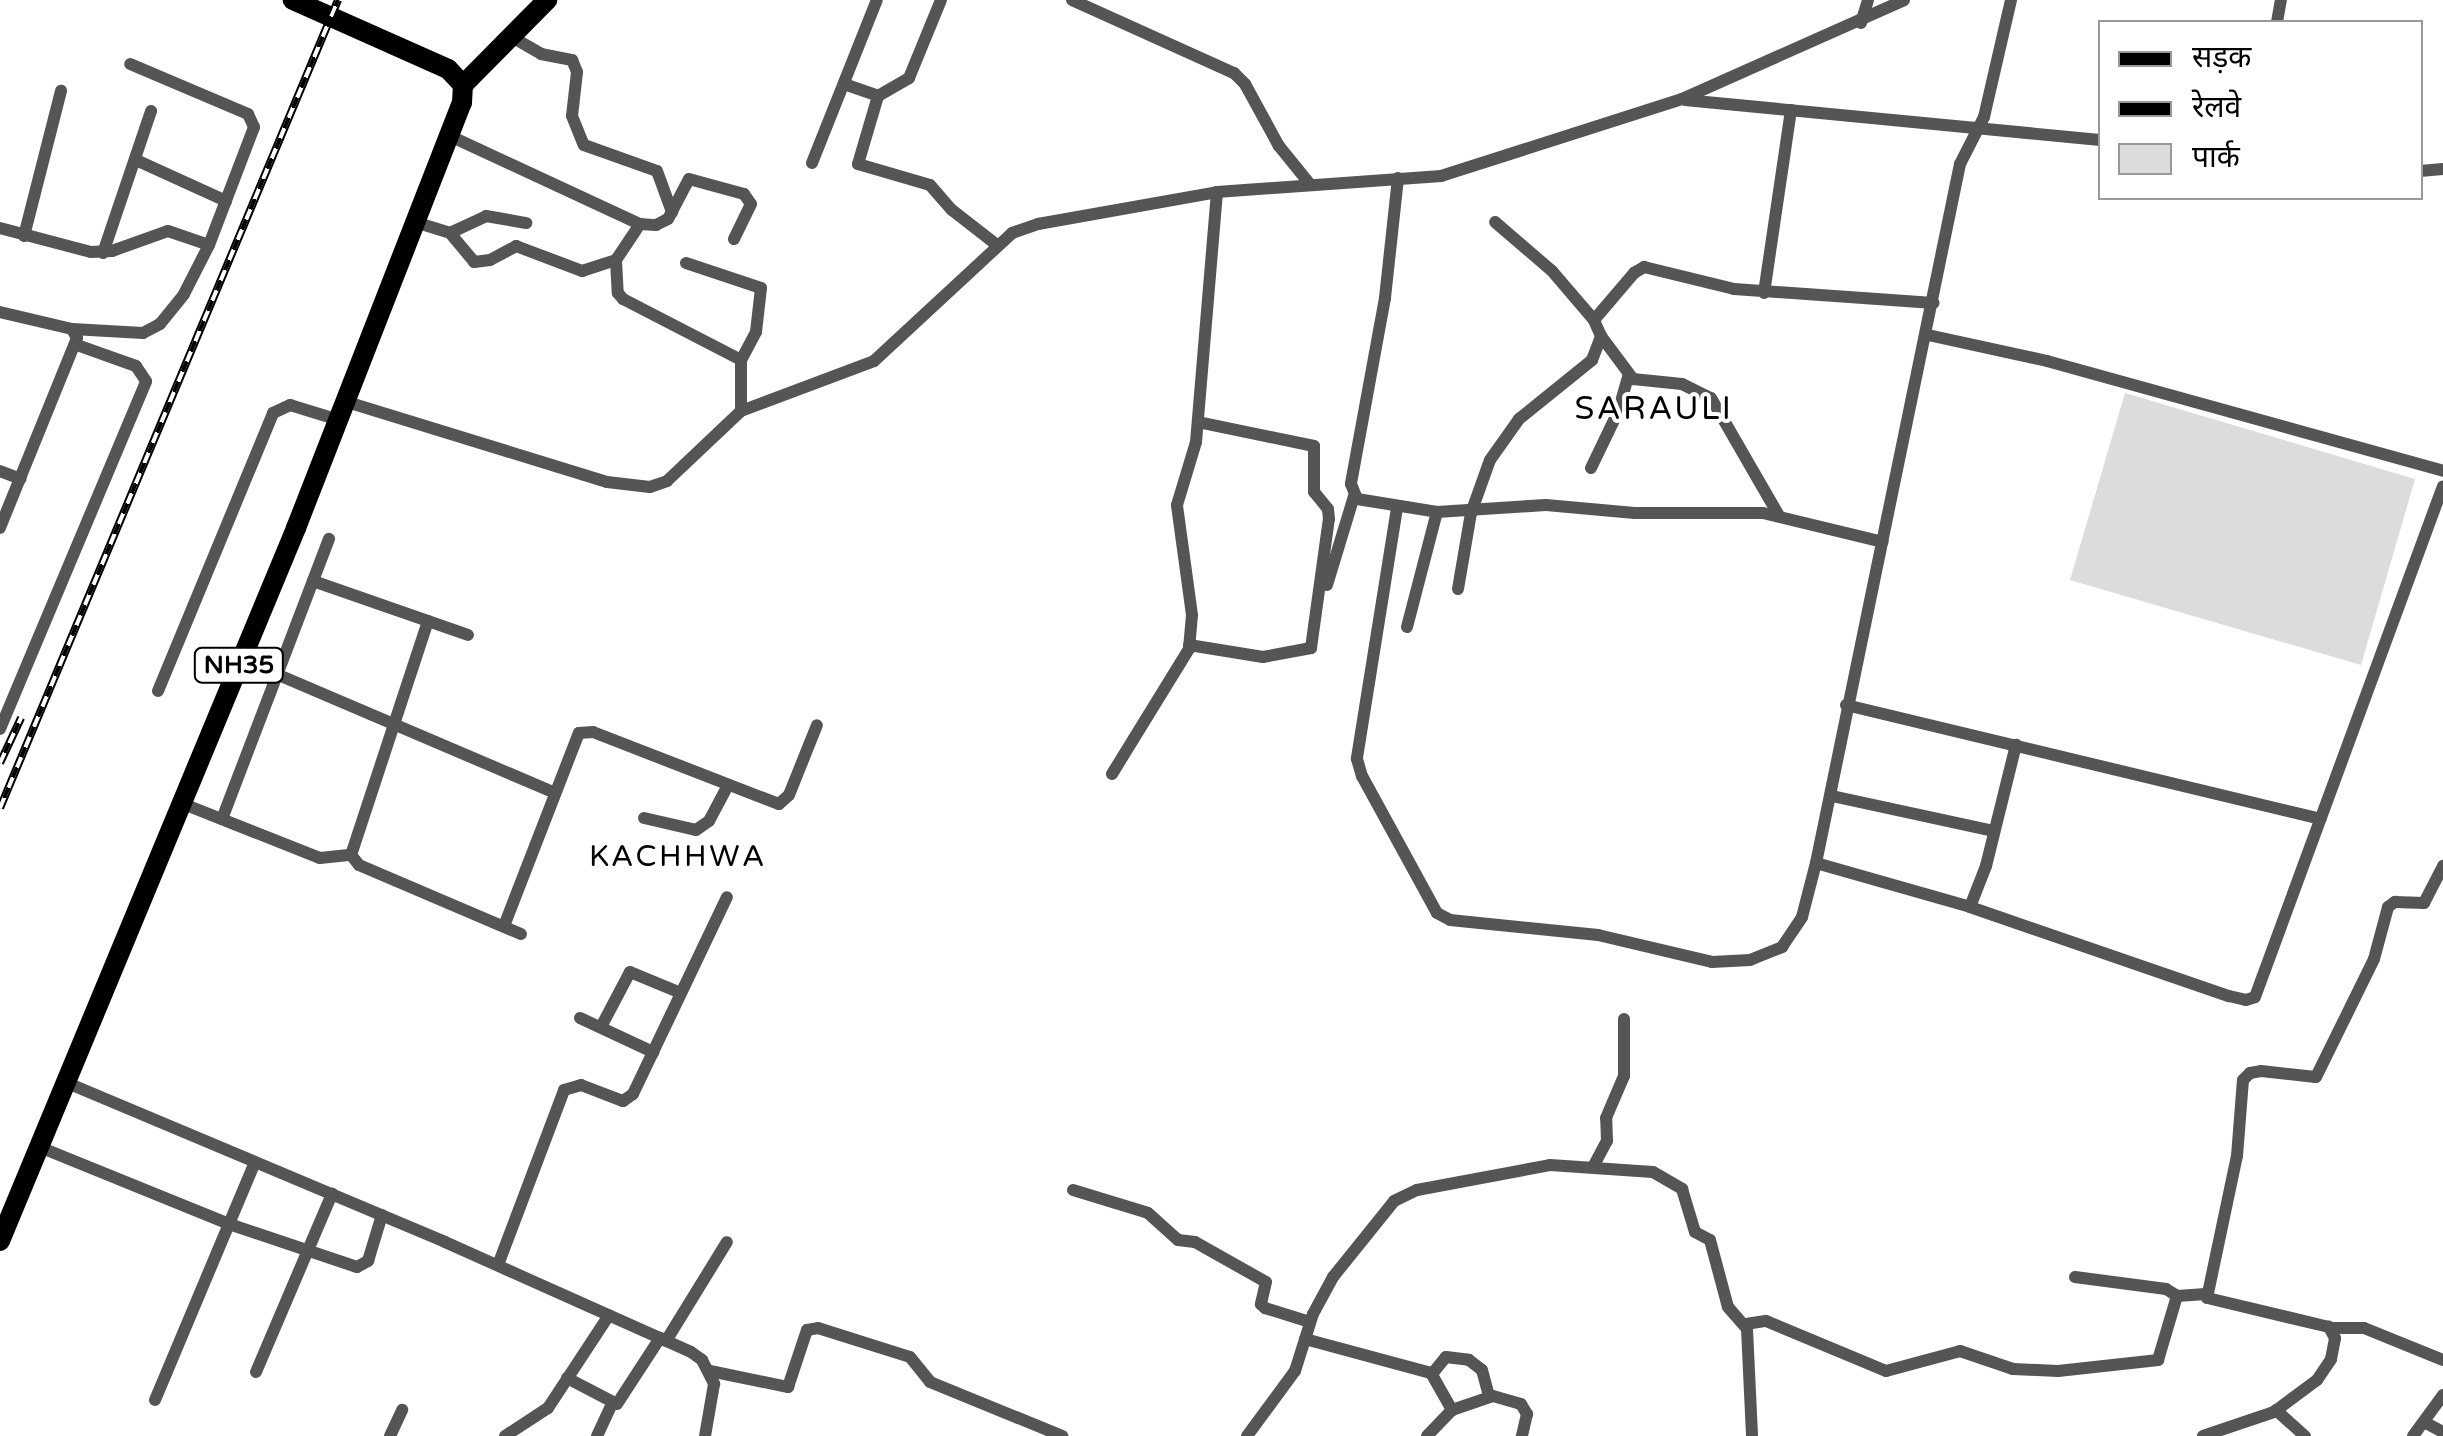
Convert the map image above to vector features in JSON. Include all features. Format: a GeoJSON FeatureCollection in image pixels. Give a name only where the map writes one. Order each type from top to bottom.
{"type":"FeatureCollection","features":[{"type":"Feature","properties":{"kind":"main road"},"geometry":{"type":"LineString","coordinates":[[294,0],[448,69],[462,85],[547,0]]}},
{"type":"Feature","properties":{"kind":"main road","name":"NH35"},"geometry":{"type":"LineString","coordinates":[[0,1241],[343,411],[462,104],[462,85]]}},
{"type":"Feature","properties":{"kind":"street"},"geometry":{"type":"LineString","coordinates":[[812,163],[877,0]]}},
{"type":"Feature","properties":{"kind":"street"},"geometry":{"type":"LineString","coordinates":[[941,0],[909,78],[878,96],[858,164],[930,185],[952,210],[997,245]]}},
{"type":"Feature","properties":{"kind":"street"},"geometry":{"type":"LineString","coordinates":[[1072,0],[1234,73],[1246,84],[1279,146],[1309,183]]}},
{"type":"Feature","properties":{"kind":"street"},"geometry":{"type":"LineString","coordinates":[[1861,23],[1868,0]]}},
{"type":"Feature","properties":{"kind":"street"},"geometry":{"type":"LineString","coordinates":[[158,692],[277,408],[290,405],[343,411],[631,487],[667,481],[741,412],[856,372],[874,360],[1012,233],[1038,224],[1217,192],[1427,178],[1682,99],[1861,23],[1904,0]]}},
{"type":"Feature","properties":{"kind":"street"},"geometry":{"type":"LineString","coordinates":[[1397,508],[1357,759],[1362,776],[1440,916],[1598,935],[1701,961],[1750,960],[1770,954],[1792,936],[1816,864],[1832,796],[1846,705],[1884,542],[1912,384],[1928,335],[1960,164],[1978,130],[2011,0]]}},
{"type":"Feature","properties":{"kind":"street"},"geometry":{"type":"LineString","coordinates":[[512,36],[541,54],[572,60],[576,72],[571,110],[584,146],[650,166],[661,178],[672,212]]}},
{"type":"Feature","properties":{"kind":"street"},"geometry":{"type":"LineString","coordinates":[[0,312],[72,329],[142,333],[155,329],[184,294],[209,245],[251,139],[253,120],[217,99],[130,64]]}},
{"type":"Feature","properties":{"kind":"street"},"geometry":{"type":"LineString","coordinates":[[844,84],[878,96]]}},
{"type":"Feature","properties":{"kind":"street"},"geometry":{"type":"LineString","coordinates":[[24,236],[61,91]]}},
{"type":"Feature","properties":{"kind":"street"},"geometry":{"type":"LineString","coordinates":[[1682,99],[2098,140]]}},
{"type":"Feature","properties":{"kind":"street"},"geometry":{"type":"LineString","coordinates":[[1764,293],[1790,110]]}},
{"type":"Feature","properties":{"kind":"street"},"geometry":{"type":"LineString","coordinates":[[103,253],[151,111]]}},
{"type":"Feature","properties":{"kind":"street"},"geometry":{"type":"LineString","coordinates":[[450,136],[640,224],[664,222],[689,179],[744,194],[750,204],[734,239]]}},
{"type":"Feature","properties":{"kind":"street"},"geometry":{"type":"LineString","coordinates":[[136,160],[226,201]]}},
{"type":"Feature","properties":{"kind":"street"},"geometry":{"type":"LineString","coordinates":[[1318,611],[1354,496],[1351,484],[1385,298],[1398,178]]}},
{"type":"Feature","properties":{"kind":"street"},"geometry":{"type":"LineString","coordinates":[[1112,774],[1189,646],[1192,615],[1176,521],[1198,422],[1217,192]]}},
{"type":"Feature","properties":{"kind":"street"},"geometry":{"type":"LineString","coordinates":[[450,233],[486,216],[526,223]]}},
{"type":"Feature","properties":{"kind":"street"},"geometry":{"type":"LineString","coordinates":[[1495,222],[1552,270],[1594,320],[1628,376],[1682,384],[1711,398],[1779,516]]}},
{"type":"Feature","properties":{"kind":"street"},"geometry":{"type":"LineString","coordinates":[[418,223],[450,233],[474,262],[490,260],[516,246],[576,270],[616,260]]}},
{"type":"Feature","properties":{"kind":"street"},"geometry":{"type":"LineString","coordinates":[[640,224],[616,260],[623,299],[740,360]]}},
{"type":"Feature","properties":{"kind":"street"},"geometry":{"type":"LineString","coordinates":[[0,228],[103,253],[168,231],[209,245]]}},
{"type":"Feature","properties":{"kind":"street"},"geometry":{"type":"LineString","coordinates":[[686,263],[761,288],[756,332],[740,360],[741,412]]}},
{"type":"Feature","properties":{"kind":"street"},"geometry":{"type":"LineString","coordinates":[[1594,320],[1634,272],[1644,267],[1764,293],[1934,303]]}},
{"type":"Feature","properties":{"kind":"street"},"geometry":{"type":"LineString","coordinates":[[0,528],[77,346],[72,329]]}},
{"type":"Feature","properties":{"kind":"street"},"geometry":{"type":"LineString","coordinates":[[1928,335],[2047,361],[2443,471]]}},
{"type":"Feature","properties":{"kind":"street"},"geometry":{"type":"LineString","coordinates":[[1458,589],[1471,513],[1486,468],[1508,433],[1532,407],[1592,360],[1601,336]]}},
{"type":"Feature","properties":{"kind":"street"},"geometry":{"type":"LineString","coordinates":[[0,729],[146,381],[136,366],[77,346]]}},
{"type":"Feature","properties":{"kind":"street"},"geometry":{"type":"LineString","coordinates":[[1591,468],[1618,412],[1628,376]]}},
{"type":"Feature","properties":{"kind":"street"},"geometry":{"type":"LineString","coordinates":[[1189,646],[1263,657],[1303,652],[1313,644],[1329,513],[1314,492],[1316,448],[1198,422]]}},
{"type":"Feature","properties":{"kind":"street"},"geometry":{"type":"LineString","coordinates":[[0,471],[21,479]]}},
{"type":"Feature","properties":{"kind":"street"},"geometry":{"type":"LineString","coordinates":[[1816,864],[1970,907],[2251,1000],[2259,992],[2443,486]]}},
{"type":"Feature","properties":{"kind":"street"},"geometry":{"type":"LineString","coordinates":[[1354,496],[1397,508],[1437,512],[1559,506],[1634,513],[1779,516],[1884,542]]}},
{"type":"Feature","properties":{"kind":"street"},"geometry":{"type":"LineString","coordinates":[[1408,627],[1437,512]]}},
{"type":"Feature","properties":{"kind":"street"},"geometry":{"type":"LineString","coordinates":[[222,819],[329,539]]}},
{"type":"Feature","properties":{"kind":"street"},"geometry":{"type":"LineString","coordinates":[[313,582],[468,635]]}},
{"type":"Feature","properties":{"kind":"street"},"geometry":{"type":"LineString","coordinates":[[350,855],[428,621]]}},
{"type":"Feature","properties":{"kind":"street"},"geometry":{"type":"LineString","coordinates":[[241,660],[555,792]]}},
{"type":"Feature","properties":{"kind":"street"},"geometry":{"type":"LineString","coordinates":[[1846,705],[2320,819]]}},
{"type":"Feature","properties":{"kind":"street"},"geometry":{"type":"LineString","coordinates":[[504,926],[576,738],[586,731],[771,803],[784,802],[817,725]]}},
{"type":"Feature","properties":{"kind":"street"},"geometry":{"type":"LineString","coordinates":[[1970,907],[2016,745]]}},
{"type":"Feature","properties":{"kind":"street"},"geometry":{"type":"LineString","coordinates":[[644,818],[696,830],[709,821],[728,786]]}},
{"type":"Feature","properties":{"kind":"street"},"geometry":{"type":"LineString","coordinates":[[1832,796],[1994,831]]}},
{"type":"Feature","properties":{"kind":"street"},"geometry":{"type":"LineString","coordinates":[[181,803],[320,858],[350,855]]}},
{"type":"Feature","properties":{"kind":"street"},"geometry":{"type":"LineString","coordinates":[[350,855],[360,865],[521,934]]}},
{"type":"Feature","properties":{"kind":"street"},"geometry":{"type":"LineString","coordinates":[[2443,866],[2424,903],[2395,902],[2388,907],[2374,959],[2316,1077],[2261,1071],[2250,1072],[2243,1080],[2234,1170],[2206,1294],[2210,1300],[2332,1328],[2364,1328],[2443,1360]]}},
{"type":"Feature","properties":{"kind":"street"},"geometry":{"type":"LineString","coordinates":[[498,1265],[564,1090],[581,1085],[614,1099],[628,1100],[727,897]]}},
{"type":"Feature","properties":{"kind":"street"},"geometry":{"type":"LineString","coordinates":[[600,1027],[630,972],[681,993]]}},
{"type":"Feature","properties":{"kind":"street"},"geometry":{"type":"LineString","coordinates":[[580,1018],[653,1052]]}},
{"type":"Feature","properties":{"kind":"street"},"geometry":{"type":"LineString","coordinates":[[1592,1167],[1607,1141],[1606,1118],[1624,1076],[1624,1020]]}},
{"type":"Feature","properties":{"kind":"street"},"geometry":{"type":"LineString","coordinates":[[65,1082],[498,1265],[702,1360],[710,1371],[713,1400],[705,1436]]}},
{"type":"Feature","properties":{"kind":"street"},"geometry":{"type":"LineString","coordinates":[[37,1146],[229,1224],[362,1267],[368,1261],[382,1215]]}},
{"type":"Feature","properties":{"kind":"street"},"geometry":{"type":"LineString","coordinates":[[155,1400],[255,1162]]}},
{"type":"Feature","properties":{"kind":"street"},"geometry":{"type":"LineString","coordinates":[[1248,1436],[1291,1378],[1310,1322],[1332,1277],[1384,1210],[1404,1195],[1519,1168],[1592,1167],[1653,1172],[1682,1189],[1695,1232],[1710,1240],[1728,1307],[1746,1324],[1752,1436]]}},
{"type":"Feature","properties":{"kind":"street"},"geometry":{"type":"LineString","coordinates":[[1073,1190],[1148,1213],[1178,1240],[1195,1242],[1266,1282],[1261,1304],[1265,1308],[1310,1322]]}},
{"type":"Feature","properties":{"kind":"street"},"geometry":{"type":"LineString","coordinates":[[256,1372],[332,1194]]}},
{"type":"Feature","properties":{"kind":"street"},"geometry":{"type":"LineString","coordinates":[[568,1378],[612,1404],[622,1402],[727,1242]]}},
{"type":"Feature","properties":{"kind":"street"},"geometry":{"type":"LineString","coordinates":[[2075,1277],[2166,1289],[2177,1296],[2206,1294]]}},
{"type":"Feature","properties":{"kind":"street"},"geometry":{"type":"LineString","coordinates":[[1746,1324],[1766,1321],[1886,1372],[1960,1351],[2012,1368],[2044,1372],[2158,1360],[2177,1296]]}},
{"type":"Feature","properties":{"kind":"street"},"geometry":{"type":"LineString","coordinates":[[505,1436],[548,1408],[609,1315]]}},
{"type":"Feature","properties":{"kind":"street"},"geometry":{"type":"LineString","coordinates":[[710,1371],[788,1387],[806,1334],[818,1328],[910,1356],[930,1382],[1062,1436]]}},
{"type":"Feature","properties":{"kind":"street"},"geometry":{"type":"LineString","coordinates":[[2202,1436],[2276,1410],[2327,1368],[2335,1338],[2332,1328]]}},
{"type":"Feature","properties":{"kind":"street"},"geometry":{"type":"LineString","coordinates":[[1305,1339],[1432,1374],[1452,1410]]}},
{"type":"Feature","properties":{"kind":"street"},"geometry":{"type":"LineString","coordinates":[[1432,1374],[1446,1357],[1469,1360],[1482,1370],[1489,1397]]}},
{"type":"Feature","properties":{"kind":"street"},"geometry":{"type":"LineString","coordinates":[[2413,1436],[2443,1395]]}},
{"type":"Feature","properties":{"kind":"street"},"geometry":{"type":"LineString","coordinates":[[1427,1436],[1452,1410],[1489,1397],[1524,1407],[1527,1418],[1522,1436]]}},
{"type":"Feature","properties":{"kind":"street"},"geometry":{"type":"LineString","coordinates":[[597,1436],[612,1404]]}},
{"type":"Feature","properties":{"kind":"street"},"geometry":{"type":"LineString","coordinates":[[390,1436],[402,1410]]}},
{"type":"Feature","properties":{"kind":"street"},"geometry":{"type":"LineString","coordinates":[[2276,1410],[2305,1436]]}},
{"type":"Feature","properties":{"kind":"street"},"geometry":{"type":"LineString","coordinates":[[2424,1422],[2443,1432]]}},
{"type":"Feature","properties":{"kind":"green space"},"geometry":{"type":"Polygon","coordinates":[[[2125,393],[2415,479],[2361,665],[2070,580],[2125,393]]]}},
{"type":"Feature","properties":{"kind":"railway"},"geometry":{"type":"LineString","coordinates":[[0,808],[338,0]]}},
{"type":"Feature","properties":{"kind":"railway"},"geometry":{"type":"LineString","coordinates":[[0,763],[21,718]]}},
{"type":"Feature","properties":{"kind":"district","name":"SARAULI"},"geometry":{"type":"Point","coordinates":[1654,409]}},
{"type":"Feature","properties":{"kind":"district","name":"KACHHWA"},"geometry":{"type":"Point","coordinates":[678,857]}}]}
